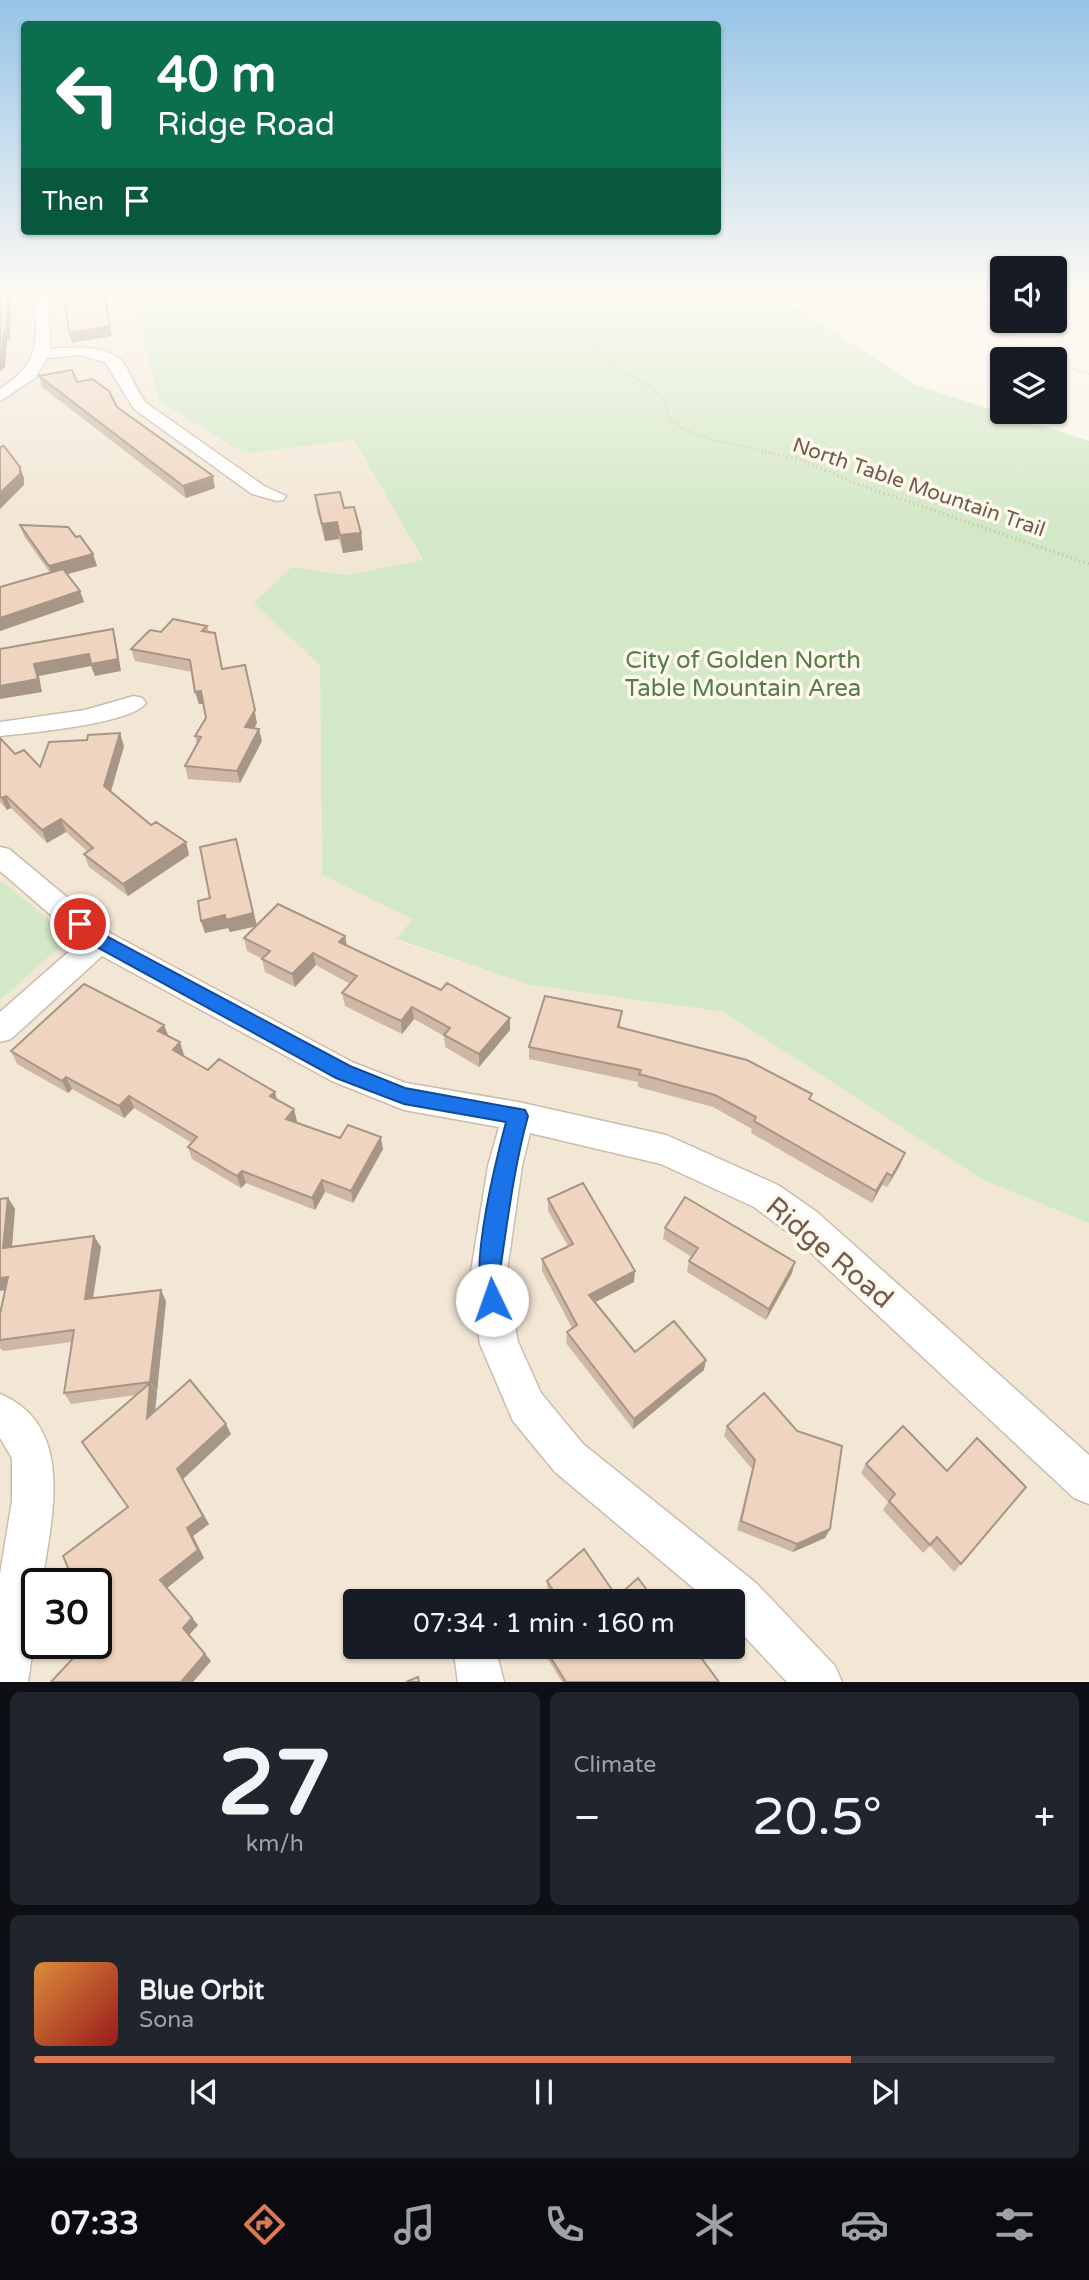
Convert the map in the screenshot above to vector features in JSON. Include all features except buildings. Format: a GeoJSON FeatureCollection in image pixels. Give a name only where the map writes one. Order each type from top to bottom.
{"type":"FeatureCollection","features":[{"type":"Feature","properties":{"kind":"street"},"geometry":{"type":"LineString","coordinates":[[0,396],[33,371]]}},
{"type":"Feature","properties":{"kind":"street"},"geometry":{"type":"LineString","coordinates":[[119,371],[125,386],[140,406],[258,490],[276,496]]}},
{"type":"Feature","properties":{"kind":"street"},"geometry":{"type":"LineString","coordinates":[[0,729],[90,717],[134,703]]}},
{"type":"Feature","properties":{"kind":"street","name":"Ridge Road"},"geometry":{"type":"LineString","coordinates":[[0,856],[100,941],[343,1072],[404,1096],[518,1116],[666,1150],[766,1196],[805,1224],[1089,1483]]}},
{"type":"Feature","properties":{"kind":"street"},"geometry":{"type":"LineString","coordinates":[[0,1030],[100,941]]}},
{"type":"Feature","properties":{"kind":"street"},"geometry":{"type":"LineString","coordinates":[[518,1116],[505,1166],[488,1278],[499,1344],[527,1407],[569,1458],[740,1600],[819,1682]]}},
{"type":"Feature","properties":{"kind":"street"},"geometry":{"type":"LineString","coordinates":[[0,1415],[18,1427],[32,1457],[33,1501],[5,1682]]}},
{"type":"Feature","properties":{"kind":"path","name":"North Table Mountain Trail"},"geometry":{"type":"LineString","coordinates":[[624,371],[654,389],[663,399],[668,416],[682,428],[708,439],[799,459],[856,484],[1089,564]]}},
{"type":"Feature","properties":{"kind":"shaded area"},"geometry":{"type":"Polygon","coordinates":[[[0,371],[152,371],[160,403],[245,454],[354,440],[423,561],[347,575],[292,567],[320,665],[322,875],[414,919],[396,940],[530,985],[724,1012],[983,1180],[1089,1223],[1089,1681],[0,1682],[0,371]]]}},
{"type":"Feature","properties":{"kind":"green space","name":"City of Golden North Table Mountain Area"},"geometry":{"type":"Polygon","coordinates":[[[152,371],[895,371],[916,385],[990,409],[990,424],[1036,424],[1089,441],[1089,1223],[983,1180],[724,1012],[530,985],[396,939],[413,919],[322,875],[320,665],[254,603],[292,567],[347,575],[423,560],[354,440],[245,454],[159,402],[152,371]]]}},
{"type":"Feature","properties":{"kind":"green space"},"geometry":{"type":"Polygon","coordinates":[[[0,880],[61,930],[64,943],[0,1000],[0,880]]]}},
{"type":"Feature","properties":{"kind":"route"},"geometry":{"type":"LineString","coordinates":[[80,924],[100,941],[343,1072],[404,1096],[518,1116],[505,1166],[488,1278],[492,1300]]}}]}
